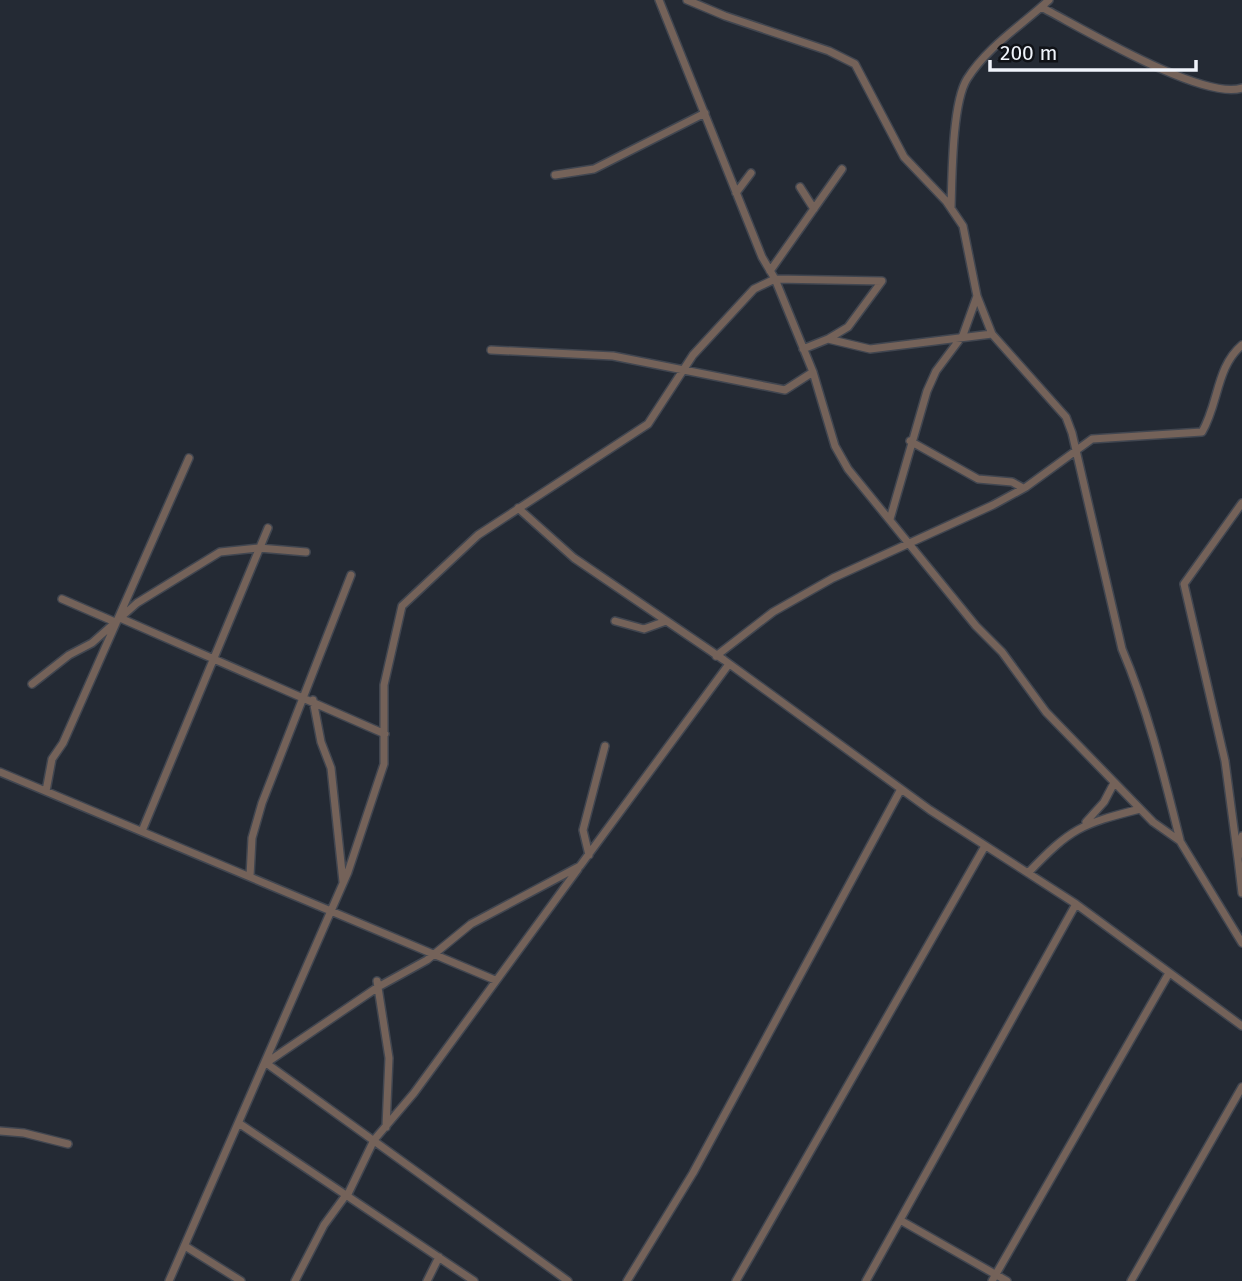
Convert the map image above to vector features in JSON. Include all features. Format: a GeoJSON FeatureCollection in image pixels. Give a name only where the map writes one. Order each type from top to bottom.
{"type":"FeatureCollection","features":[{"type":"Feature","properties":{"kind":"street"},"geometry":{"type":"LineString","coordinates":[[659,0],[736,193],[813,372],[841,457],[1016,669],[1046,712],[1140,809],[1180,841],[1240,933],[1242,943]]}},
{"type":"Feature","properties":{"kind":"street"},"geometry":{"type":"LineString","coordinates":[[687,0],[725,16],[829,51],[855,64],[904,157],[963,226],[976,296],[992,334],[1066,416],[1077,450],[1122,649],[1135,679],[1158,755],[1180,841]]}},
{"type":"Feature","properties":{"kind":"street"},"geometry":{"type":"LineString","coordinates":[[951,209],[953,162],[963,88],[987,54],[1049,0]]}},
{"type":"Feature","properties":{"kind":"street"},"geometry":{"type":"LineString","coordinates":[[1041,8],[1155,67],[1226,90],[1242,88]]}},
{"type":"Feature","properties":{"kind":"street"},"geometry":{"type":"LineString","coordinates":[[555,175],[594,169],[705,113]]}},
{"type":"Feature","properties":{"kind":"street"},"geometry":{"type":"LineString","coordinates":[[770,271],[842,169]]}},
{"type":"Feature","properties":{"kind":"street"},"geometry":{"type":"LineString","coordinates":[[736,193],[751,173]]}},
{"type":"Feature","properties":{"kind":"street"},"geometry":{"type":"LineString","coordinates":[[800,187],[814,209]]}},
{"type":"Feature","properties":{"kind":"street"},"geometry":{"type":"LineString","coordinates":[[169,1281],[343,884],[384,764],[384,685],[402,606],[478,535],[648,424],[682,370],[747,295],[775,279],[882,281],[848,327],[803,349]]}},
{"type":"Feature","properties":{"kind":"street"},"geometry":{"type":"LineString","coordinates":[[890,519],[910,441],[936,371],[963,335],[976,296]]}},
{"type":"Feature","properties":{"kind":"street"},"geometry":{"type":"LineString","coordinates":[[828,339],[870,349],[963,335],[992,334]]}},
{"type":"Feature","properties":{"kind":"street"},"geometry":{"type":"LineString","coordinates":[[716,656],[773,612],[833,578],[1023,488],[1092,439],[1202,432],[1209,419],[1224,364],[1242,345]]}},
{"type":"Feature","properties":{"kind":"street"},"geometry":{"type":"LineString","coordinates":[[491,350],[613,356],[785,390],[813,372]]}},
{"type":"Feature","properties":{"kind":"street"},"geometry":{"type":"LineString","coordinates":[[910,441],[978,478],[1012,482],[1023,488]]}},
{"type":"Feature","properties":{"kind":"street"},"geometry":{"type":"LineString","coordinates":[[46,791],[52,758],[63,743],[189,458]]}},
{"type":"Feature","properties":{"kind":"street"},"geometry":{"type":"LineString","coordinates":[[1242,503],[1184,584],[1225,761],[1242,893]]}},
{"type":"Feature","properties":{"kind":"street"},"geometry":{"type":"LineString","coordinates":[[518,508],[574,558],[729,664],[901,789],[1076,904],[1242,1026]]}},
{"type":"Feature","properties":{"kind":"street"},"geometry":{"type":"LineString","coordinates":[[142,831],[268,528]]}},
{"type":"Feature","properties":{"kind":"street"},"geometry":{"type":"LineString","coordinates":[[32,684],[69,655],[92,643],[137,603],[220,552],[259,548],[306,552]]}},
{"type":"Feature","properties":{"kind":"street"},"geometry":{"type":"LineString","coordinates":[[250,876],[252,838],[262,803],[351,575]]}},
{"type":"Feature","properties":{"kind":"street"},"geometry":{"type":"LineString","coordinates":[[62,599],[215,659],[385,734]]}},
{"type":"Feature","properties":{"kind":"street"},"geometry":{"type":"LineString","coordinates":[[615,621],[644,629],[666,621]]}},
{"type":"Feature","properties":{"kind":"street"},"geometry":{"type":"LineString","coordinates":[[295,1281],[324,1225],[347,1195],[374,1140],[414,1093],[729,664]]}},
{"type":"Feature","properties":{"kind":"street"},"geometry":{"type":"LineString","coordinates":[[313,701],[321,742],[331,768],[343,884]]}},
{"type":"Feature","properties":{"kind":"street"},"geometry":{"type":"LineString","coordinates":[[589,855],[583,830],[605,746]]}},
{"type":"Feature","properties":{"kind":"street"},"geometry":{"type":"LineString","coordinates":[[0,772],[495,980]]}},
{"type":"Feature","properties":{"kind":"street"},"geometry":{"type":"LineString","coordinates":[[1028,873],[1058,842],[1094,816],[1114,783]]}},
{"type":"Feature","properties":{"kind":"street"},"geometry":{"type":"LineString","coordinates":[[627,1281],[693,1173],[901,789]]}},
{"type":"Feature","properties":{"kind":"street"},"geometry":{"type":"LineString","coordinates":[[1083,824],[1140,809]]}},
{"type":"Feature","properties":{"kind":"street"},"geometry":{"type":"LineString","coordinates":[[1238,859],[1242,836]]}},
{"type":"Feature","properties":{"kind":"street"},"geometry":{"type":"LineString","coordinates":[[736,1281],[985,846]]}},
{"type":"Feature","properties":{"kind":"street"},"geometry":{"type":"LineString","coordinates":[[266,1063],[377,984],[433,955],[471,924],[580,866]]}},
{"type":"Feature","properties":{"kind":"street"},"geometry":{"type":"LineString","coordinates":[[866,1281],[1076,904]]}},
{"type":"Feature","properties":{"kind":"street"},"geometry":{"type":"LineString","coordinates":[[994,1278],[1169,973]]}},
{"type":"Feature","properties":{"kind":"street"},"geometry":{"type":"LineString","coordinates":[[377,984],[390,1058],[386,1128]]}},
{"type":"Feature","properties":{"kind":"street"},"geometry":{"type":"LineString","coordinates":[[266,1063],[568,1281]]}},
{"type":"Feature","properties":{"kind":"street"},"geometry":{"type":"LineString","coordinates":[[1131,1281],[1242,1087]]}},
{"type":"Feature","properties":{"kind":"street"},"geometry":{"type":"LineString","coordinates":[[240,1124],[474,1281]]}},
{"type":"Feature","properties":{"kind":"street"},"geometry":{"type":"LineString","coordinates":[[0,1132],[24,1133],[68,1144]]}},
{"type":"Feature","properties":{"kind":"street"},"geometry":{"type":"LineString","coordinates":[[900,1220],[994,1278],[1007,1281]]}},
{"type":"Feature","properties":{"kind":"street"},"geometry":{"type":"LineString","coordinates":[[186,1245],[241,1281]]}},
{"type":"Feature","properties":{"kind":"street"},"geometry":{"type":"LineString","coordinates":[[427,1281],[439,1257]]}}]}
